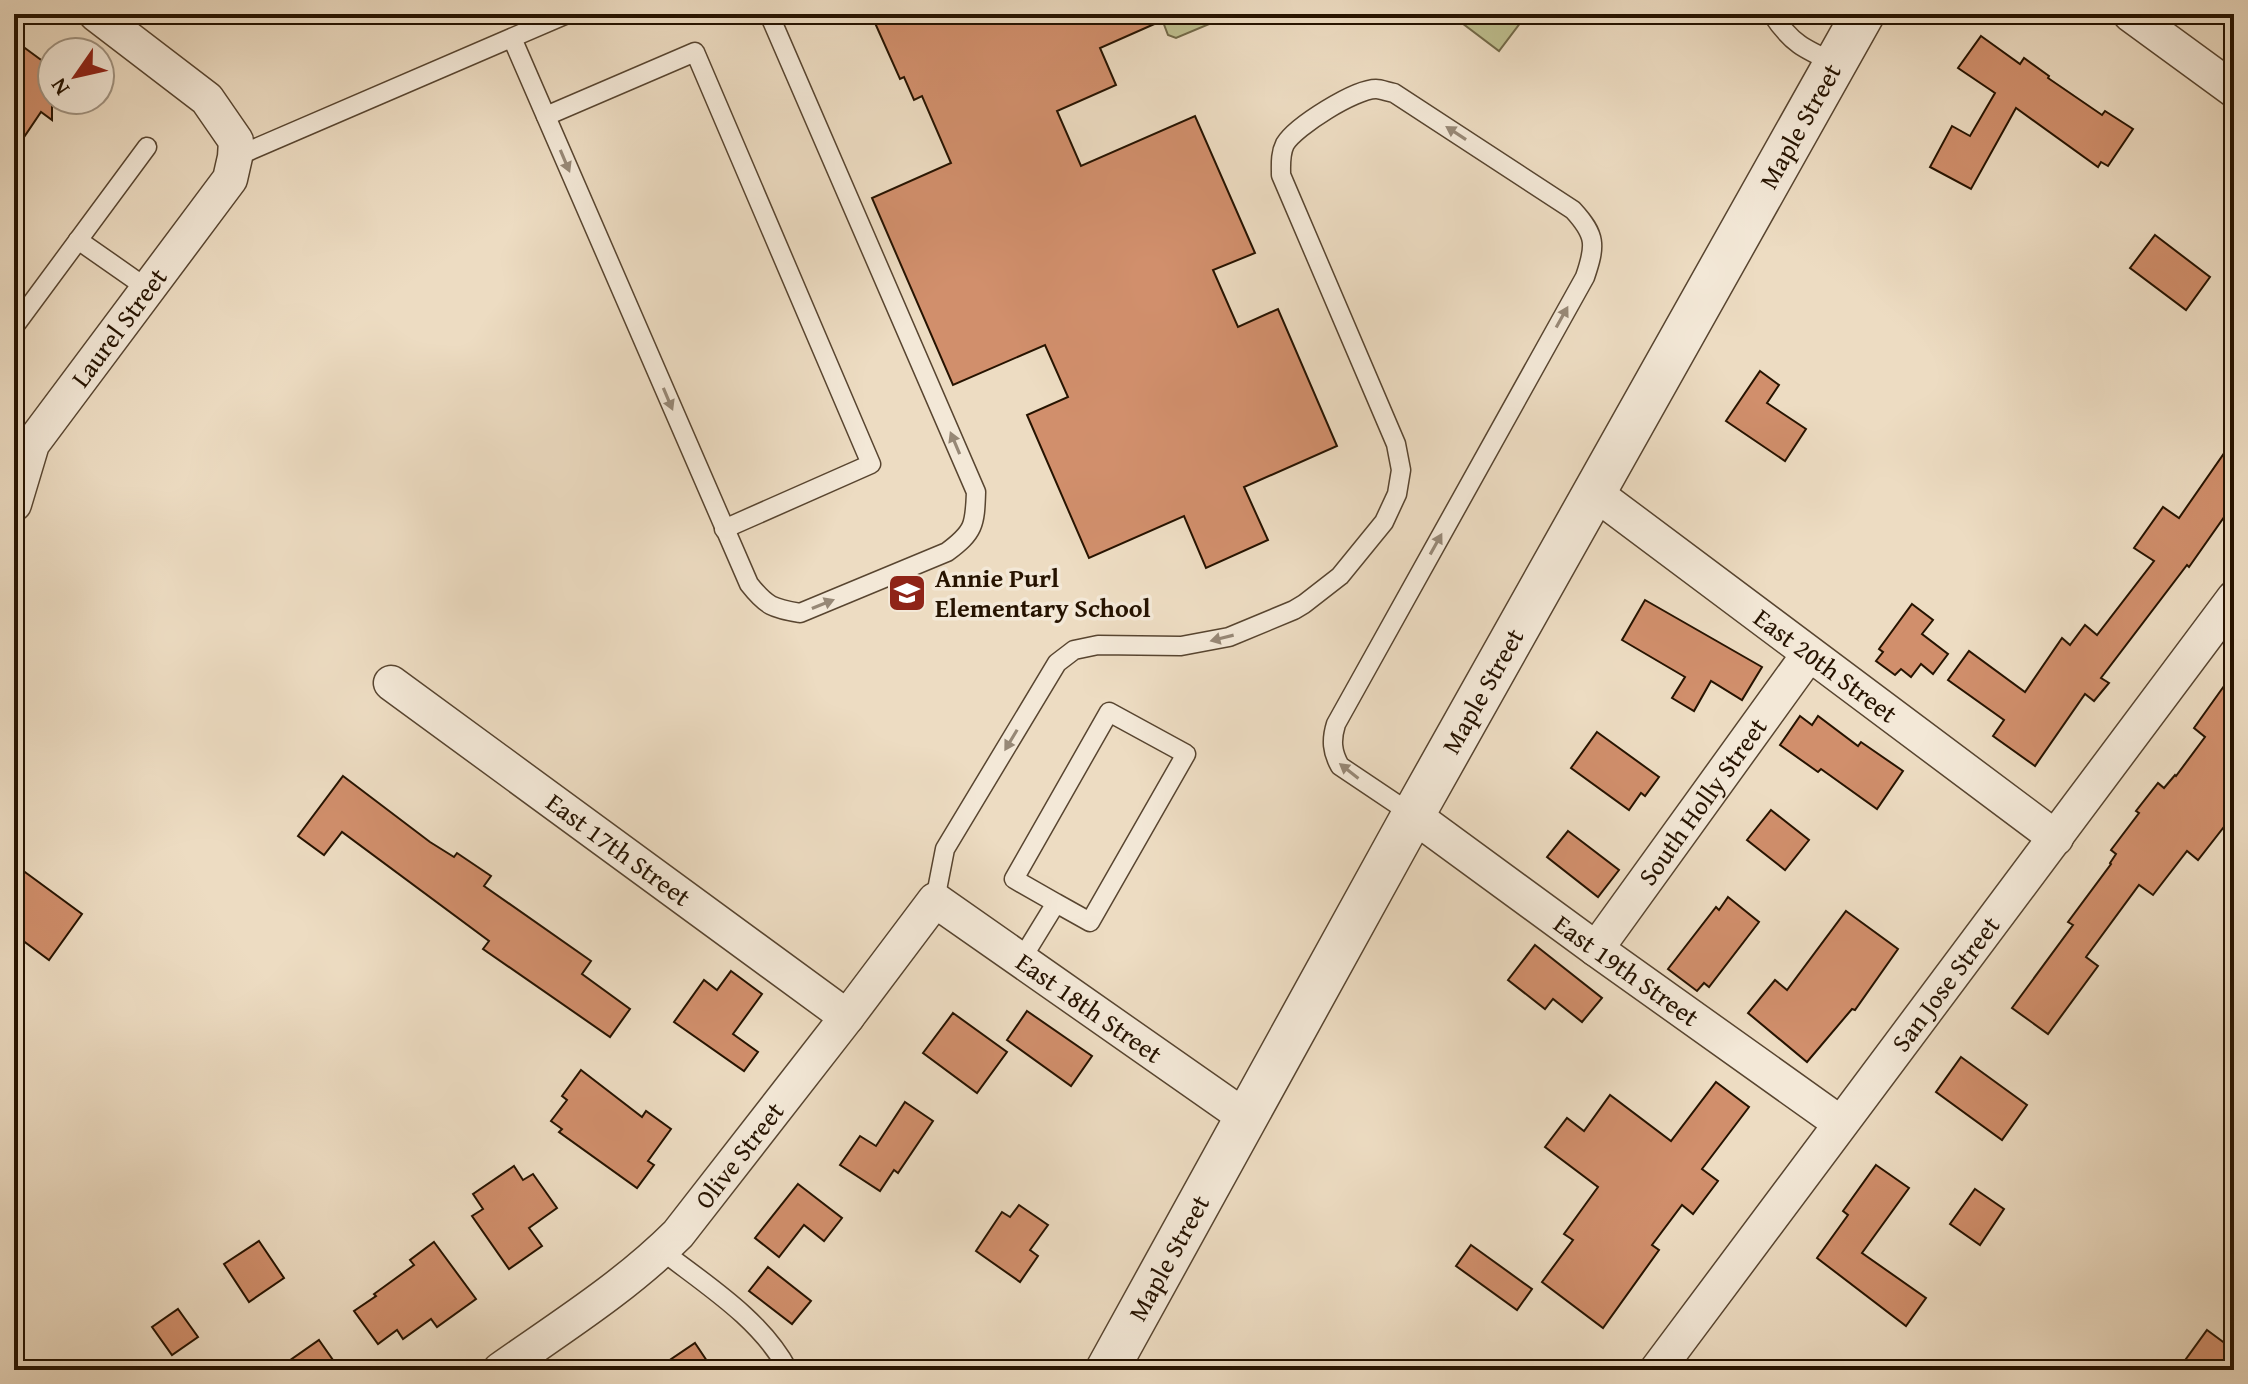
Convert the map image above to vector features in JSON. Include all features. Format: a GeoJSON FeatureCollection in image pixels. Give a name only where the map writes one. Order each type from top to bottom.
{"type":"FeatureCollection","features":[{"type":"Feature","properties":{"kind":"street"},"geometry":{"type":"LineString","coordinates":[[96,14],[207,99],[236,141],[235,157]]}},
{"type":"Feature","properties":{"kind":"street","name":"Maple Street"},"geometry":{"type":"LineString","coordinates":[[1107,1370],[1413,815],[1863,14]]}},
{"type":"Feature","properties":{"kind":"street"},"geometry":{"type":"LineString","coordinates":[[2130,14],[2234,90]]}},
{"type":"Feature","properties":{"kind":"street","name":"Laurel Street"},"geometry":{"type":"LineString","coordinates":[[14,504],[23,438],[148,289],[230,179],[235,157]]}},
{"type":"Feature","properties":{"kind":"street","name":"East 20th Street"},"geometry":{"type":"LineString","coordinates":[[1595,493],[2056,838]]}},
{"type":"Feature","properties":{"kind":"street","name":"San Jose Street"},"geometry":{"type":"LineString","coordinates":[[1657,1370],[2234,598]]}},
{"type":"Feature","properties":{"kind":"street","name":"South Holly Street"},"geometry":{"type":"LineString","coordinates":[[1596,949],[1809,654]]}},
{"type":"Feature","properties":{"kind":"street","name":"East 17th Street"},"geometry":{"type":"LineString","coordinates":[[391,683],[847,1017]]}},
{"type":"Feature","properties":{"kind":"street","name":"East 19th Street"},"geometry":{"type":"LineString","coordinates":[[1413,815],[1840,1123]]}},
{"type":"Feature","properties":{"kind":"street","name":"Olive Street"},"geometry":{"type":"LineString","coordinates":[[500,1370],[592,1305],[661,1250],[683,1228],[935,900]]}},
{"type":"Feature","properties":{"kind":"street","name":"East 18th Street"},"geometry":{"type":"LineString","coordinates":[[935,900],[1245,1117]]}},
{"type":"Feature","properties":{"kind":"lane"},"geometry":{"type":"LineString","coordinates":[[235,157],[567,14]]}},
{"type":"Feature","properties":{"kind":"lane"},"geometry":{"type":"LineString","coordinates":[[512,38],[749,584],[763,602],[800,613],[947,552],[966,538],[975,518],[976,492],[769,14]]}},
{"type":"Feature","properties":{"kind":"lane"},"geometry":{"type":"LineString","coordinates":[[1772,14],[1791,40],[1835,63]]}},
{"type":"Feature","properties":{"kind":"lane"},"geometry":{"type":"LineString","coordinates":[[546,116],[695,52],[871,464],[724,529]]}},
{"type":"Feature","properties":{"kind":"lane"},"geometry":{"type":"LineString","coordinates":[[935,900],[945,849],[1057,663],[1074,650],[1098,645],[1181,646],[1229,637],[1294,610],[1340,576],[1384,522],[1397,494],[1401,470],[1396,444],[1281,175],[1280,159],[1286,143],[1308,121],[1355,95],[1374,89],[1394,93],[1573,210],[1593,238],[1585,277],[1333,733],[1334,756],[1340,766],[1413,815]]}},
{"type":"Feature","properties":{"kind":"lane"},"geometry":{"type":"LineString","coordinates":[[14,327],[147,147]]}},
{"type":"Feature","properties":{"kind":"lane"},"geometry":{"type":"LineString","coordinates":[[78,240],[148,289]]}},
{"type":"Feature","properties":{"kind":"lane"},"geometry":{"type":"LineString","coordinates":[[1109,712],[1186,754],[1090,922],[1056,903],[1014,879],[1109,712]]}},
{"type":"Feature","properties":{"kind":"lane"},"geometry":{"type":"LineString","coordinates":[[1021,960],[1056,903]]}},
{"type":"Feature","properties":{"kind":"lane"},"geometry":{"type":"LineString","coordinates":[[661,1250],[754,1326],[788,1370]]}},
{"type":"Feature","properties":{"kind":"green space"},"geometry":{"type":"Polygon","coordinates":[[[1160,14],[1233,14],[1176,38],[1168,35],[1160,14]]]}},
{"type":"Feature","properties":{"kind":"green space"},"geometry":{"type":"Polygon","coordinates":[[[1450,14],[1527,14],[1499,51],[1450,14]]]}},
{"type":"Feature","properties":{"kind":"building"},"geometry":{"type":"Polygon","coordinates":[[[877,14],[1177,14],[1100,48],[1116,85],[1057,111],[1081,166],[1195,116],[1255,253],[1213,270],[1238,327],[1278,309],[1337,446],[1244,487],[1268,540],[1206,568],[1184,516],[1089,558],[1027,415],[1068,397],[1045,345],[953,385],[872,198],[951,163],[922,96],[914,100],[904,77],[900,79],[875,23],[880,21],[877,14]]]}},
{"type":"Feature","properties":{"kind":"building"},"geometry":{"type":"Polygon","coordinates":[[[1981,36],[2020,64],[2024,58],[2102,115],[2105,111],[2133,129],[2108,166],[2101,162],[2098,167],[2016,108],[1971,189],[1930,167],[1952,126],[1970,136],[1995,93],[1958,68],[1981,36]]]}},
{"type":"Feature","properties":{"kind":"building"},"geometry":{"type":"Polygon","coordinates":[[[14,40],[36,56],[38,116],[14,152],[14,40]]]}},
{"type":"Feature","properties":{"kind":"building"},"geometry":{"type":"Polygon","coordinates":[[[2155,235],[2210,277],[2186,310],[2130,268],[2155,235]]]}},
{"type":"Feature","properties":{"kind":"building"},"geometry":{"type":"Polygon","coordinates":[[[1760,371],[1779,385],[1767,403],[1806,429],[1785,461],[1726,421],[1760,371]]]}},
{"type":"Feature","properties":{"kind":"building"},"geometry":{"type":"Polygon","coordinates":[[[2234,439],[2234,503],[2189,567],[2187,565],[2101,678],[2109,683],[2094,701],[2085,694],[2035,766],[1993,736],[2004,720],[1948,680],[1969,651],[2025,692],[2062,638],[2070,645],[2085,625],[2097,635],[2154,561],[2134,548],[2163,507],[2179,518],[2234,439]]]}},
{"type":"Feature","properties":{"kind":"building"},"geometry":{"type":"Polygon","coordinates":[[[1645,600],[1762,667],[1742,700],[1711,681],[1694,711],[1672,698],[1685,677],[1622,640],[1645,600]]]}},
{"type":"Feature","properties":{"kind":"building"},"geometry":{"type":"Polygon","coordinates":[[[1912,604],[1933,620],[1922,634],[1948,654],[1933,674],[1921,664],[1911,677],[1901,669],[1895,675],[1876,661],[1883,652],[1879,649],[1912,604]]]}},
{"type":"Feature","properties":{"kind":"building"},"geometry":{"type":"Polygon","coordinates":[[[2234,672],[2234,814],[2198,860],[2187,851],[2153,895],[2139,885],[2086,957],[2098,966],[2048,1034],[2012,1008],[2073,925],[2068,922],[2111,864],[2116,854],[2111,850],[2139,813],[2136,811],[2158,783],[2164,788],[2176,776],[2205,737],[2194,728],[2234,672]]]}},
{"type":"Feature","properties":{"kind":"building"},"geometry":{"type":"Polygon","coordinates":[[[1800,716],[1812,725],[1818,716],[1858,746],[1861,742],[1903,771],[1877,809],[1821,769],[1818,772],[1780,745],[1800,716]]]}},
{"type":"Feature","properties":{"kind":"building"},"geometry":{"type":"Polygon","coordinates":[[[1597,732],[1659,777],[1645,796],[1641,793],[1629,810],[1571,768],[1597,732]]]}},
{"type":"Feature","properties":{"kind":"building"},"geometry":{"type":"Polygon","coordinates":[[[343,776],[430,842],[454,857],[457,853],[491,876],[484,886],[591,961],[582,974],[630,1009],[610,1037],[483,949],[489,941],[342,832],[324,855],[298,836],[343,776]]]}},
{"type":"Feature","properties":{"kind":"building"},"geometry":{"type":"Polygon","coordinates":[[[1771,810],[1809,840],[1785,870],[1747,840],[1771,810]]]}},
{"type":"Feature","properties":{"kind":"building"},"geometry":{"type":"Polygon","coordinates":[[[1568,831],[1619,870],[1598,897],[1547,857],[1568,831]]]}},
{"type":"Feature","properties":{"kind":"building"},"geometry":{"type":"Polygon","coordinates":[[[14,864],[82,914],[49,960],[14,934],[14,864]]]}},
{"type":"Feature","properties":{"kind":"building"},"geometry":{"type":"Polygon","coordinates":[[[1728,897],[1759,922],[1709,987],[1704,983],[1697,991],[1668,969],[1716,907],[1719,910],[1728,897]]]}},
{"type":"Feature","properties":{"kind":"building"},"geometry":{"type":"Polygon","coordinates":[[[1846,911],[1898,949],[1855,1010],[1852,1009],[1807,1062],[1748,1013],[1775,980],[1787,990],[1846,911]]]}},
{"type":"Feature","properties":{"kind":"building"},"geometry":{"type":"Polygon","coordinates":[[[1535,945],[1602,998],[1582,1022],[1553,999],[1545,1009],[1508,980],[1535,945]]]}},
{"type":"Feature","properties":{"kind":"building"},"geometry":{"type":"Polygon","coordinates":[[[731,971],[762,994],[733,1034],[758,1052],[744,1071],[674,1022],[704,980],[717,990],[731,971]]]}},
{"type":"Feature","properties":{"kind":"building"},"geometry":{"type":"Polygon","coordinates":[[[1027,1011],[1092,1056],[1071,1086],[1007,1040],[1027,1011]]]}},
{"type":"Feature","properties":{"kind":"building"},"geometry":{"type":"Polygon","coordinates":[[[953,1013],[1007,1052],[977,1093],[923,1053],[953,1013]]]}},
{"type":"Feature","properties":{"kind":"building"},"geometry":{"type":"Polygon","coordinates":[[[1961,1057],[2027,1105],[2002,1140],[1936,1092],[1961,1057]]]}},
{"type":"Feature","properties":{"kind":"building"},"geometry":{"type":"Polygon","coordinates":[[[581,1070],[642,1117],[646,1111],[671,1129],[648,1161],[654,1165],[637,1188],[559,1132],[562,1129],[551,1121],[567,1100],[562,1096],[581,1070]]]}},
{"type":"Feature","properties":{"kind":"building"},"geometry":{"type":"Polygon","coordinates":[[[1716,1082],[1749,1107],[1702,1169],[1718,1181],[1693,1214],[1682,1205],[1652,1245],[1659,1250],[1603,1328],[1542,1282],[1573,1240],[1564,1234],[1598,1187],[1545,1147],[1567,1118],[1584,1131],[1610,1095],[1671,1141],[1716,1082]]]}},
{"type":"Feature","properties":{"kind":"building"},"geometry":{"type":"Polygon","coordinates":[[[905,1102],[933,1121],[898,1173],[894,1170],[880,1191],[840,1165],[860,1136],[876,1146],[905,1102]]]}},
{"type":"Feature","properties":{"kind":"building"},"geometry":{"type":"Polygon","coordinates":[[[1876,1165],[1909,1188],[1862,1253],[1926,1298],[1906,1326],[1817,1258],[1848,1215],[1843,1211],[1876,1165]]]}},
{"type":"Feature","properties":{"kind":"building"},"geometry":{"type":"Polygon","coordinates":[[[514,1166],[523,1180],[533,1174],[557,1208],[529,1228],[542,1246],[509,1269],[472,1216],[483,1209],[473,1194],[514,1166]]]}},
{"type":"Feature","properties":{"kind":"building"},"geometry":{"type":"Polygon","coordinates":[[[798,1184],[842,1218],[824,1241],[804,1225],[779,1257],[755,1238],[798,1184]]]}},
{"type":"Feature","properties":{"kind":"building"},"geometry":{"type":"Polygon","coordinates":[[[1975,1189],[2004,1209],[1980,1245],[1950,1224],[1975,1189]]]}},
{"type":"Feature","properties":{"kind":"building"},"geometry":{"type":"Polygon","coordinates":[[[1019,1205],[1048,1225],[1030,1250],[1038,1256],[1020,1282],[976,1251],[1002,1212],[1010,1217],[1019,1205]]]}},
{"type":"Feature","properties":{"kind":"building"},"geometry":{"type":"Polygon","coordinates":[[[259,1241],[284,1278],[249,1302],[224,1264],[259,1241]]]}},
{"type":"Feature","properties":{"kind":"building"},"geometry":{"type":"Polygon","coordinates":[[[434,1242],[476,1299],[437,1327],[431,1319],[403,1339],[397,1330],[378,1344],[354,1311],[414,1265],[410,1260],[434,1242]]]}},
{"type":"Feature","properties":{"kind":"building"},"geometry":{"type":"Polygon","coordinates":[[[1471,1245],[1532,1289],[1517,1310],[1456,1266],[1471,1245]]]}},
{"type":"Feature","properties":{"kind":"building"},"geometry":{"type":"Polygon","coordinates":[[[768,1267],[811,1301],[792,1324],[749,1291],[768,1267]]]}},
{"type":"Feature","properties":{"kind":"building"},"geometry":{"type":"Polygon","coordinates":[[[178,1309],[198,1337],[172,1355],[152,1327],[178,1309]]]}},
{"type":"Feature","properties":{"kind":"building"},"geometry":{"type":"Polygon","coordinates":[[[2207,1330],[2234,1350],[2234,1370],[2178,1370],[2207,1330]]]}},
{"type":"Feature","properties":{"kind":"building"},"geometry":{"type":"Polygon","coordinates":[[[319,1340],[340,1370],[276,1370],[319,1340]]]}},
{"type":"Feature","properties":{"kind":"building"},"geometry":{"type":"Polygon","coordinates":[[[695,1343],[713,1370],[655,1370],[695,1343]]]}},
{"type":"Feature","properties":{"kind":"place","name":"Annie Purl Elementary School"},"geometry":{"type":"Point","coordinates":[907,593]}}]}
